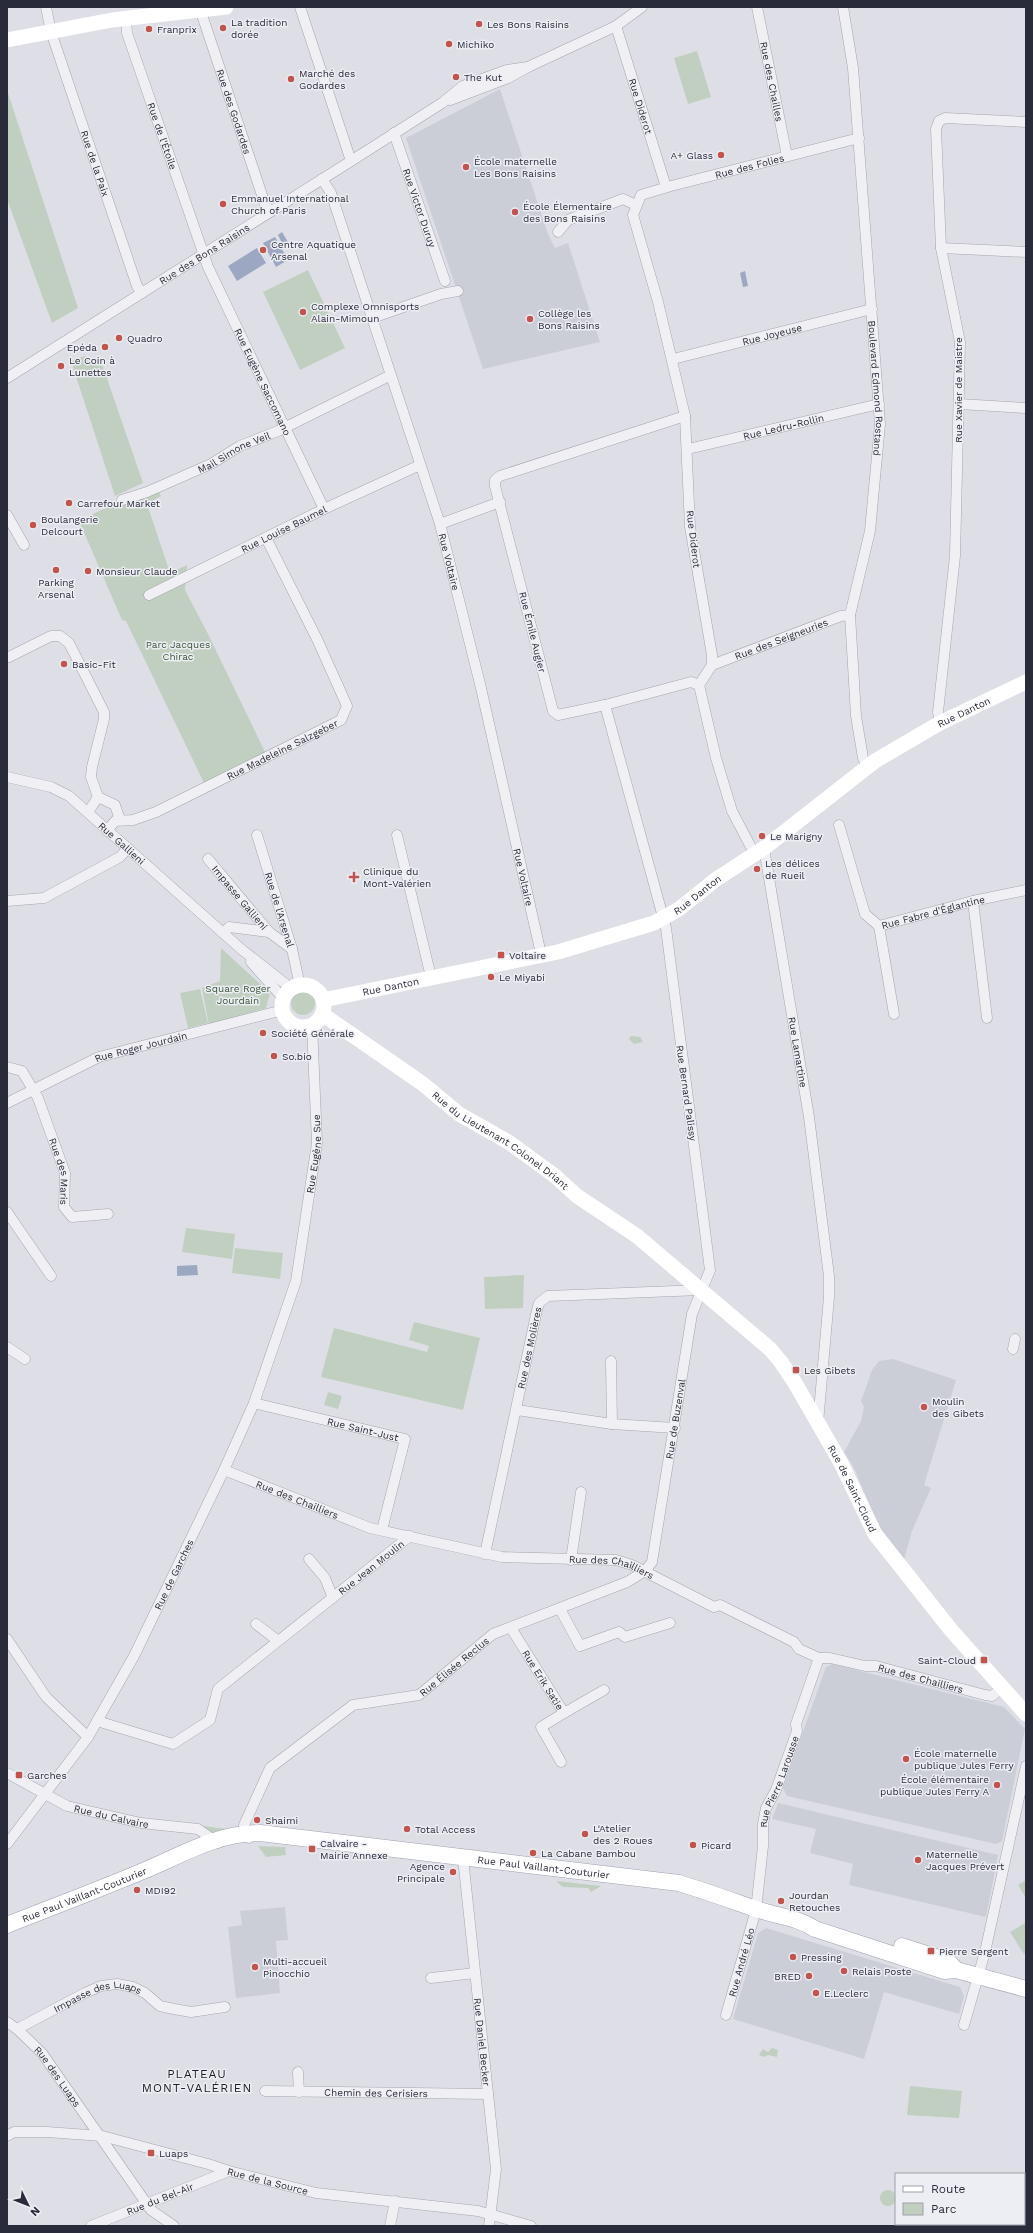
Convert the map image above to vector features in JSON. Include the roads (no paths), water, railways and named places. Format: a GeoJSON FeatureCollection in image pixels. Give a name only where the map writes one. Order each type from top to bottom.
{"type":"FeatureCollection","features":[{"type":"Feature","properties":{"kind":"main road","name":"Rue Paul Vaillant-Couturier"},"geometry":{"type":"LineString","coordinates":[[7,1925],[217,1842],[258,1833],[679,1883],[735,1900],[756,1910],[806,1923],[817,1921],[930,1954],[948,1961],[956,1970],[1026,1989]]}},
{"type":"Feature","properties":{"kind":"street","name":"Rue de la Paix"},"geometry":{"type":"LineString","coordinates":[[46,7],[52,32],[138,286],[142,293]]}},
{"type":"Feature","properties":{"kind":"street"},"geometry":{"type":"LineString","coordinates":[[7,40],[159,11],[226,7]]}},
{"type":"Feature","properties":{"kind":"street"},"geometry":{"type":"LineString","coordinates":[[300,7],[351,161]]}},
{"type":"Feature","properties":{"kind":"street","name":"Rue des Bons Raisins"},"geometry":{"type":"LineString","coordinates":[[7,378],[442,103],[508,78],[528,67],[616,26],[642,7]]}},
{"type":"Feature","properties":{"kind":"street","name":"Rue des Chailles"},"geometry":{"type":"LineString","coordinates":[[757,7],[787,156]]}},
{"type":"Feature","properties":{"kind":"street","name":"Boulevard Edmond Rostand"},"geometry":{"type":"LineString","coordinates":[[843,7],[853,68],[879,404],[878,464],[872,518],[867,550],[850,615],[856,716],[863,758],[867,767]]}},
{"type":"Feature","properties":{"kind":"street","name":"Rue des Godardes"},"geometry":{"type":"LineString","coordinates":[[200,9],[265,204],[270,212]]}},
{"type":"Feature","properties":{"kind":"street","name":"Rue de l'Étoile"},"geometry":{"type":"LineString","coordinates":[[126,18],[127,33],[203,254]]}},
{"type":"Feature","properties":{"kind":"street","name":"Rue Diderot"},"geometry":{"type":"LineString","coordinates":[[616,26],[666,187]]}},
{"type":"Feature","properties":{"kind":"street","name":"Rue Xavier de Maistre"},"geometry":{"type":"LineString","coordinates":[[940,723],[938,712],[955,556],[960,342],[941,248],[936,129],[939,121],[945,118],[1026,122]]}},
{"type":"Feature","properties":{"kind":"street","name":"Rue Victor Duruy"},"geometry":{"type":"LineString","coordinates":[[394,133],[445,282]]}},
{"type":"Feature","properties":{"kind":"street","name":"Rue des Folies"},"geometry":{"type":"LineString","coordinates":[[641,195],[666,187],[859,138]]}},
{"type":"Feature","properties":{"kind":"street","name":"Rue Voltaire"},"geometry":{"type":"LineString","coordinates":[[322,179],[330,193],[440,524],[481,688],[541,954]]}},
{"type":"Feature","properties":{"kind":"street","name":"Rue Diderot"},"geometry":{"type":"LineString","coordinates":[[641,195],[633,215],[673,359],[685,416],[688,449],[690,528],[712,665]]}},
{"type":"Feature","properties":{"kind":"street"},"geometry":{"type":"LineString","coordinates":[[558,232],[568,220],[623,199],[636,205]]}},
{"type":"Feature","properties":{"kind":"street"},"geometry":{"type":"LineString","coordinates":[[941,248],[1026,252]]}},
{"type":"Feature","properties":{"kind":"street","name":"Rue Eugène Saccomano"},"geometry":{"type":"LineString","coordinates":[[203,254],[324,509]]}},
{"type":"Feature","properties":{"kind":"street"},"geometry":{"type":"LineString","coordinates":[[372,318],[441,294],[458,291]]}},
{"type":"Feature","properties":{"kind":"street","name":"Rue Joyeuse"},"geometry":{"type":"LineString","coordinates":[[673,359],[872,309]]}},
{"type":"Feature","properties":{"kind":"street","name":"Mail Simone Veil"},"geometry":{"type":"LineString","coordinates":[[122,500],[147,492],[210,464],[240,446],[285,427],[387,377]]}},
{"type":"Feature","properties":{"kind":"street","name":"Rue Ledru-Rollin"},"geometry":{"type":"LineString","coordinates":[[688,449],[879,404]]}},
{"type":"Feature","properties":{"kind":"street"},"geometry":{"type":"LineString","coordinates":[[959,404],[1026,408]]}},
{"type":"Feature","properties":{"kind":"street","name":"Rue Émile Augier"},"geometry":{"type":"LineString","coordinates":[[605,705],[558,715],[554,711],[495,480],[500,476],[685,416]]}},
{"type":"Feature","properties":{"kind":"street","name":"Rue Louise Baumel"},"geometry":{"type":"LineString","coordinates":[[149,595],[324,509],[420,465]]}},
{"type":"Feature","properties":{"kind":"street"},"geometry":{"type":"LineString","coordinates":[[440,524],[500,502]]}},
{"type":"Feature","properties":{"kind":"street"},"geometry":{"type":"LineString","coordinates":[[7,514],[24,545]]}},
{"type":"Feature","properties":{"kind":"street","name":"Rue Madeleine Salzgeber"},"geometry":{"type":"LineString","coordinates":[[120,820],[133,820],[156,812],[341,720],[347,706],[266,538]]}},
{"type":"Feature","properties":{"kind":"street","name":"Rue des Seigneuries"},"geometry":{"type":"LineString","coordinates":[[712,665],[841,616],[850,615]]}},
{"type":"Feature","properties":{"kind":"street"},"geometry":{"type":"LineString","coordinates":[[9,657],[51,636],[60,636],[69,643],[104,712],[104,719],[92,772],[98,797],[88,812]]}},
{"type":"Feature","properties":{"kind":"street"},"geometry":{"type":"LineString","coordinates":[[712,665],[699,685],[716,758],[732,811],[759,851]]}},
{"type":"Feature","properties":{"kind":"street"},"geometry":{"type":"LineString","coordinates":[[664,919],[605,705],[691,682],[699,685]]}},
{"type":"Feature","properties":{"kind":"street","name":"Rue Danton"},"geometry":{"type":"LineString","coordinates":[[290,996],[286,1018],[294,1025],[302,1027],[319,1013],[431,977],[597,941],[636,930],[664,919],[759,851],[867,767],[940,723],[1026,682]]}},
{"type":"Feature","properties":{"kind":"street","name":"Rue Gallieni"},"geometry":{"type":"LineString","coordinates":[[7,777],[51,787],[69,796],[88,812],[127,850],[241,949],[290,996]]}},
{"type":"Feature","properties":{"kind":"street"},"geometry":{"type":"LineString","coordinates":[[98,797],[115,805],[120,820],[115,821],[107,831]]}},
{"type":"Feature","properties":{"kind":"street","name":"Rue Fabre d'Églantine"},"geometry":{"type":"LineString","coordinates":[[839,825],[865,914],[878,926],[973,901],[1026,890]]}},
{"type":"Feature","properties":{"kind":"street","name":"Rue de l'Arsenal"},"geometry":{"type":"LineString","coordinates":[[257,835],[292,949],[290,996]]}},
{"type":"Feature","properties":{"kind":"street"},"geometry":{"type":"LineString","coordinates":[[397,835],[431,977]]}},
{"type":"Feature","properties":{"kind":"street"},"geometry":{"type":"LineString","coordinates":[[7,901],[44,898],[120,857],[127,850]]}},
{"type":"Feature","properties":{"kind":"street","name":"Rue Lamartine"},"geometry":{"type":"LineString","coordinates":[[759,851],[806,1102],[827,1258],[829,1297],[818,1423]]}},
{"type":"Feature","properties":{"kind":"street","name":"Impasse Gallieni"},"geometry":{"type":"LineString","coordinates":[[208,859],[269,932],[292,949]]}},
{"type":"Feature","properties":{"kind":"street"},"geometry":{"type":"LineString","coordinates":[[973,901],[987,1018]]}},
{"type":"Feature","properties":{"kind":"street","name":"Rue Bernard Palissy"},"geometry":{"type":"LineString","coordinates":[[664,919],[710,1268]]}},
{"type":"Feature","properties":{"kind":"street"},"geometry":{"type":"LineString","coordinates":[[878,926],[894,1014]]}},
{"type":"Feature","properties":{"kind":"street"},"geometry":{"type":"LineString","coordinates":[[223,933],[229,927],[269,932]]}},
{"type":"Feature","properties":{"kind":"street","name":"Rue du Lieutenant Colonel Driant"},"geometry":{"type":"LineString","coordinates":[[290,996],[314,989],[319,1013],[423,1084],[459,1114],[510,1143],[555,1176],[584,1202],[637,1236],[676,1269]]}},
{"type":"Feature","properties":{"kind":"street","name":"Rue Roger Jourdain"},"geometry":{"type":"LineString","coordinates":[[7,1103],[99,1057],[290,996]]}},
{"type":"Feature","properties":{"kind":"street","name":"Rue Eugène Sue"},"geometry":{"type":"LineString","coordinates":[[296,1281],[317,1143],[319,1013]]}},
{"type":"Feature","properties":{"kind":"street"},"geometry":{"type":"LineString","coordinates":[[7,1067],[22,1071],[33,1090]]}},
{"type":"Feature","properties":{"kind":"street","name":"Rue des Maris"},"geometry":{"type":"LineString","coordinates":[[33,1090],[38,1098],[65,1173],[64,1207],[72,1217],[108,1214]]}},
{"type":"Feature","properties":{"kind":"street"},"geometry":{"type":"LineString","coordinates":[[7,1212],[51,1276]]}},
{"type":"Feature","properties":{"kind":"street","name":"Rue de Buzenval"},"geometry":{"type":"LineString","coordinates":[[645,1571],[652,1562],[675,1428],[692,1314],[710,1268]]}},
{"type":"Feature","properties":{"kind":"street","name":"Rue de Saint-Cloud"},"geometry":{"type":"LineString","coordinates":[[676,1269],[770,1350],[781,1362],[841,1463],[875,1534],[951,1630],[1026,1714]]}},
{"type":"Feature","properties":{"kind":"street","name":"Rue de Garches"},"geometry":{"type":"LineString","coordinates":[[7,1844],[88,1737],[134,1656],[224,1470],[254,1403],[296,1281]]}},
{"type":"Feature","properties":{"kind":"street","name":"Rue des Molières"},"geometry":{"type":"LineString","coordinates":[[485,1554],[540,1303],[548,1296],[701,1290]]}},
{"type":"Feature","properties":{"kind":"street"},"geometry":{"type":"LineString","coordinates":[[7,1347],[25,1359]]}},
{"type":"Feature","properties":{"kind":"street"},"geometry":{"type":"LineString","coordinates":[[612,1361],[612,1424]]}},
{"type":"Feature","properties":{"kind":"street"},"geometry":{"type":"LineString","coordinates":[[804,1399],[812,1398],[820,1389]]}},
{"type":"Feature","properties":{"kind":"street","name":"Rue Saint-Just"},"geometry":{"type":"LineString","coordinates":[[254,1403],[405,1440],[382,1530]]}},
{"type":"Feature","properties":{"kind":"street"},"geometry":{"type":"LineString","coordinates":[[517,1410],[612,1424],[675,1428]]}},
{"type":"Feature","properties":{"kind":"street","name":"Rue des Chailliers"},"geometry":{"type":"LineString","coordinates":[[224,1470],[370,1528],[502,1557],[616,1560],[632,1565],[714,1607],[720,1605],[794,1642],[799,1649],[819,1658],[830,1658],[865,1666],[876,1666],[985,1696],[992,1696],[1002,1688]]}},
{"type":"Feature","properties":{"kind":"street"},"geometry":{"type":"LineString","coordinates":[[571,1560],[581,1492]]}},
{"type":"Feature","properties":{"kind":"street","name":"Rue Jean Moulin"},"geometry":{"type":"LineString","coordinates":[[97,1721],[173,1744],[210,1720],[218,1689],[277,1640],[333,1598],[410,1536]]}},
{"type":"Feature","properties":{"kind":"street","name":"Rue Jean Moulin"},"geometry":{"type":"LineString","coordinates":[[309,1559],[325,1578],[333,1598]]}},
{"type":"Feature","properties":{"kind":"street","name":"Rue Élisée Reclus"},"geometry":{"type":"LineString","coordinates":[[248,1836],[244,1825],[270,1768],[353,1705],[419,1695],[488,1637],[627,1582],[645,1571]]}},
{"type":"Feature","properties":{"kind":"street"},"geometry":{"type":"LineString","coordinates":[[560,1609],[580,1646],[619,1632],[625,1637],[670,1623]]}},
{"type":"Feature","properties":{"kind":"street"},"geometry":{"type":"LineString","coordinates":[[256,1624],[277,1640]]}},
{"type":"Feature","properties":{"kind":"street","name":"Rue Erik Satie"},"geometry":{"type":"LineString","coordinates":[[512,1628],[564,1713],[604,1690]]}},
{"type":"Feature","properties":{"kind":"street"},"geometry":{"type":"LineString","coordinates":[[7,1638],[46,1697],[88,1737]]}},
{"type":"Feature","properties":{"kind":"street","name":"Rue Pierre Larousse"},"geometry":{"type":"LineString","coordinates":[[756,1910],[763,1846],[763,1824],[766,1808],[776,1790],[797,1731],[796,1724],[819,1658]]}},
{"type":"Feature","properties":{"kind":"street"},"geometry":{"type":"LineString","coordinates":[[561,1762],[540,1727],[564,1713]]}},
{"type":"Feature","properties":{"kind":"street"},"geometry":{"type":"LineString","coordinates":[[964,2025],[979,1976],[1026,1766]]}},
{"type":"Feature","properties":{"kind":"street","name":"Rue du Calvaire"},"geometry":{"type":"LineString","coordinates":[[7,1773],[67,1806],[105,1816],[198,1829],[217,1842]]}},
{"type":"Feature","properties":{"kind":"street","name":"Rue Daniel Becker"},"geometry":{"type":"LineString","coordinates":[[463,1858],[496,2169],[489,2226]]}},
{"type":"Feature","properties":{"kind":"street","name":"Rue André Léo"},"geometry":{"type":"LineString","coordinates":[[726,2015],[756,1910]]}},
{"type":"Feature","properties":{"kind":"street"},"geometry":{"type":"LineString","coordinates":[[432,1978],[475,1973]]}},
{"type":"Feature","properties":{"kind":"street","name":"Impasse des Luaps"},"geometry":{"type":"LineString","coordinates":[[18,2029],[85,1993],[101,1986],[117,1984],[133,1987],[145,1993],[160,2006],[174,2009],[191,2012],[225,2007]]}},
{"type":"Feature","properties":{"kind":"street","name":"Rue des Luaps"},"geometry":{"type":"LineString","coordinates":[[7,2022],[18,2029],[42,2053],[102,2136],[147,2204],[155,2214],[174,2226]]}},
{"type":"Feature","properties":{"kind":"street"},"geometry":{"type":"LineString","coordinates":[[298,2072],[299,2092]]}},
{"type":"Feature","properties":{"kind":"street","name":"Chemin des Cerisiers"},"geometry":{"type":"LineString","coordinates":[[265,2091],[488,2094]]}},
{"type":"Feature","properties":{"kind":"street","name":"Rue de la Source"},"geometry":{"type":"LineString","coordinates":[[7,2136],[14,2132],[47,2132],[102,2136],[208,2164],[228,2171],[316,2193],[455,2207],[531,2226]]}},
{"type":"Feature","properties":{"kind":"street","name":"Rue du Bel-Air"},"geometry":{"type":"LineString","coordinates":[[91,2226],[228,2171]]}},
{"type":"Feature","properties":{"kind":"street"},"geometry":{"type":"LineString","coordinates":[[390,2226],[395,2201]]}},
{"type":"Feature","properties":{"kind":"water"},"geometry":{"type":"Polygon","coordinates":[[[282,232],[288,242],[283,245],[278,235],[282,232]]]}},
{"type":"Feature","properties":{"kind":"water"},"geometry":{"type":"Polygon","coordinates":[[[275,237],[288,260],[276,267],[263,243],[275,237]]]}},
{"type":"Feature","properties":{"kind":"water"},"geometry":{"type":"Polygon","coordinates":[[[257,248],[266,263],[237,281],[228,266],[257,248]]]}},
{"type":"Feature","properties":{"kind":"water"},"geometry":{"type":"Polygon","coordinates":[[[745,271],[748,286],[743,287],[740,273],[745,271]]]}},
{"type":"Feature","properties":{"kind":"water"},"geometry":{"type":"Polygon","coordinates":[[[197,1265],[198,1275],[177,1276],[177,1266],[197,1265]]]}},
{"type":"Feature","properties":{"kind":"place","name":"Les Bons Raisins"},"geometry":{"type":"Point","coordinates":[479,24]}},
{"type":"Feature","properties":{"kind":"place","name":"La tradition dorée"},"geometry":{"type":"Point","coordinates":[223,28]}},
{"type":"Feature","properties":{"kind":"place","name":"Franprix"},"geometry":{"type":"Point","coordinates":[149,29]}},
{"type":"Feature","properties":{"kind":"place","name":"Michiko"},"geometry":{"type":"Point","coordinates":[449,44]}},
{"type":"Feature","properties":{"kind":"place","name":"The Kut"},"geometry":{"type":"Point","coordinates":[456,77]}},
{"type":"Feature","properties":{"kind":"place","name":"Marché des Godardes"},"geometry":{"type":"Point","coordinates":[291,79]}},
{"type":"Feature","properties":{"kind":"place","name":"A+ Glass"},"geometry":{"type":"Point","coordinates":[721,155]}},
{"type":"Feature","properties":{"kind":"place","name":"École maternelle Les Bons Raisins"},"geometry":{"type":"Point","coordinates":[466,167]}},
{"type":"Feature","properties":{"kind":"place","name":"Emmanuel International Church of Paris"},"geometry":{"type":"Point","coordinates":[223,204]}},
{"type":"Feature","properties":{"kind":"place","name":"École Élementaire des Bons Raisins"},"geometry":{"type":"Point","coordinates":[515,212]}},
{"type":"Feature","properties":{"kind":"place","name":"Centre Aquatique Arsenal"},"geometry":{"type":"Point","coordinates":[263,250]}},
{"type":"Feature","properties":{"kind":"place","name":"Complexe Omnisports Alain-Mimoun"},"geometry":{"type":"Point","coordinates":[303,312]}},
{"type":"Feature","properties":{"kind":"place","name":"Collège les Bons Raisins"},"geometry":{"type":"Point","coordinates":[530,319]}},
{"type":"Feature","properties":{"kind":"place","name":"Quadro"},"geometry":{"type":"Point","coordinates":[119,338]}},
{"type":"Feature","properties":{"kind":"place","name":"Epéda"},"geometry":{"type":"Point","coordinates":[105,347]}},
{"type":"Feature","properties":{"kind":"place","name":"Le Coin à Lunettes"},"geometry":{"type":"Point","coordinates":[61,366]}},
{"type":"Feature","properties":{"kind":"place","name":"Carrefour Market"},"geometry":{"type":"Point","coordinates":[69,503]}},
{"type":"Feature","properties":{"kind":"place","name":"Boulangerie Delcourt"},"geometry":{"type":"Point","coordinates":[33,525]}},
{"type":"Feature","properties":{"kind":"place","name":"Parking Arsenal"},"geometry":{"type":"Point","coordinates":[56,570]}},
{"type":"Feature","properties":{"kind":"place","name":"Monsieur Claude"},"geometry":{"type":"Point","coordinates":[88,571]}},
{"type":"Feature","properties":{"kind":"place","name":"Basic-Fit"},"geometry":{"type":"Point","coordinates":[64,664]}},
{"type":"Feature","properties":{"kind":"place","name":"Le Marigny"},"geometry":{"type":"Point","coordinates":[762,836]}},
{"type":"Feature","properties":{"kind":"place","name":"Les délices de Rueil"},"geometry":{"type":"Point","coordinates":[757,869]}},
{"type":"Feature","properties":{"kind":"place","name":"Clinique du Mont-Valérien"},"geometry":{"type":"Point","coordinates":[354,877]}},
{"type":"Feature","properties":{"kind":"place","name":"Voltaire"},"geometry":{"type":"Point","coordinates":[501,955]}},
{"type":"Feature","properties":{"kind":"place","name":"Le Miyabi"},"geometry":{"type":"Point","coordinates":[491,977]}},
{"type":"Feature","properties":{"kind":"place","name":"Société Générale"},"geometry":{"type":"Point","coordinates":[263,1033]}},
{"type":"Feature","properties":{"kind":"place","name":"So.bio"},"geometry":{"type":"Point","coordinates":[274,1056]}},
{"type":"Feature","properties":{"kind":"place","name":"Les Gibets"},"geometry":{"type":"Point","coordinates":[796,1370]}},
{"type":"Feature","properties":{"kind":"place","name":"Moulin des Gibets"},"geometry":{"type":"Point","coordinates":[924,1407]}},
{"type":"Feature","properties":{"kind":"place","name":"Saint-Cloud"},"geometry":{"type":"Point","coordinates":[984,1660]}},
{"type":"Feature","properties":{"kind":"place","name":"École maternelle publique Jules Ferry"},"geometry":{"type":"Point","coordinates":[906,1759]}},
{"type":"Feature","properties":{"kind":"place","name":"Garches"},"geometry":{"type":"Point","coordinates":[19,1775]}},
{"type":"Feature","properties":{"kind":"place","name":"École élémentaire publique Jules Ferry A"},"geometry":{"type":"Point","coordinates":[997,1785]}},
{"type":"Feature","properties":{"kind":"place","name":"Shaimi"},"geometry":{"type":"Point","coordinates":[257,1820]}},
{"type":"Feature","properties":{"kind":"place","name":"Total Access"},"geometry":{"type":"Point","coordinates":[407,1829]}},
{"type":"Feature","properties":{"kind":"place","name":"L'Atelier des 2 Roues"},"geometry":{"type":"Point","coordinates":[585,1834]}},
{"type":"Feature","properties":{"kind":"place","name":"Picard"},"geometry":{"type":"Point","coordinates":[693,1845]}},
{"type":"Feature","properties":{"kind":"place","name":"Calvaire - Mairie Annexe"},"geometry":{"type":"Point","coordinates":[312,1849]}},
{"type":"Feature","properties":{"kind":"place","name":"La Cabane Bambou"},"geometry":{"type":"Point","coordinates":[533,1853]}},
{"type":"Feature","properties":{"kind":"place","name":"Maternelle Jacques Prévert"},"geometry":{"type":"Point","coordinates":[918,1860]}},
{"type":"Feature","properties":{"kind":"place","name":"Agence Principale"},"geometry":{"type":"Point","coordinates":[453,1872]}},
{"type":"Feature","properties":{"kind":"place","name":"MDI92"},"geometry":{"type":"Point","coordinates":[137,1890]}},
{"type":"Feature","properties":{"kind":"place","name":"Jourdan Retouches"},"geometry":{"type":"Point","coordinates":[781,1901]}},
{"type":"Feature","properties":{"kind":"place","name":"Pierre Sergent"},"geometry":{"type":"Point","coordinates":[931,1951]}},
{"type":"Feature","properties":{"kind":"place","name":"Pressing"},"geometry":{"type":"Point","coordinates":[793,1957]}},
{"type":"Feature","properties":{"kind":"place","name":"Multi-accueil Pinocchio"},"geometry":{"type":"Point","coordinates":[255,1967]}},
{"type":"Feature","properties":{"kind":"place","name":"Relais Poste"},"geometry":{"type":"Point","coordinates":[844,1971]}},
{"type":"Feature","properties":{"kind":"place","name":"BRED"},"geometry":{"type":"Point","coordinates":[809,1976]}},
{"type":"Feature","properties":{"kind":"place","name":"E.Leclerc"},"geometry":{"type":"Point","coordinates":[816,1993]}},
{"type":"Feature","properties":{"kind":"place","name":"Luaps"},"geometry":{"type":"Point","coordinates":[151,2153]}},
{"type":"Feature","properties":{"kind":"district","name":"PLATEAU MONT-VALÉRIEN"},"geometry":{"type":"Point","coordinates":[197,2081]}},
{"type":"Feature","properties":{"kind":"park label","name":"Parc Jacques Chirac"},"geometry":{"type":"Point","coordinates":[178,650]}},
{"type":"Feature","properties":{"kind":"park label","name":"Square Roger Jourdain"},"geometry":{"type":"Point","coordinates":[238,994]}}]}
